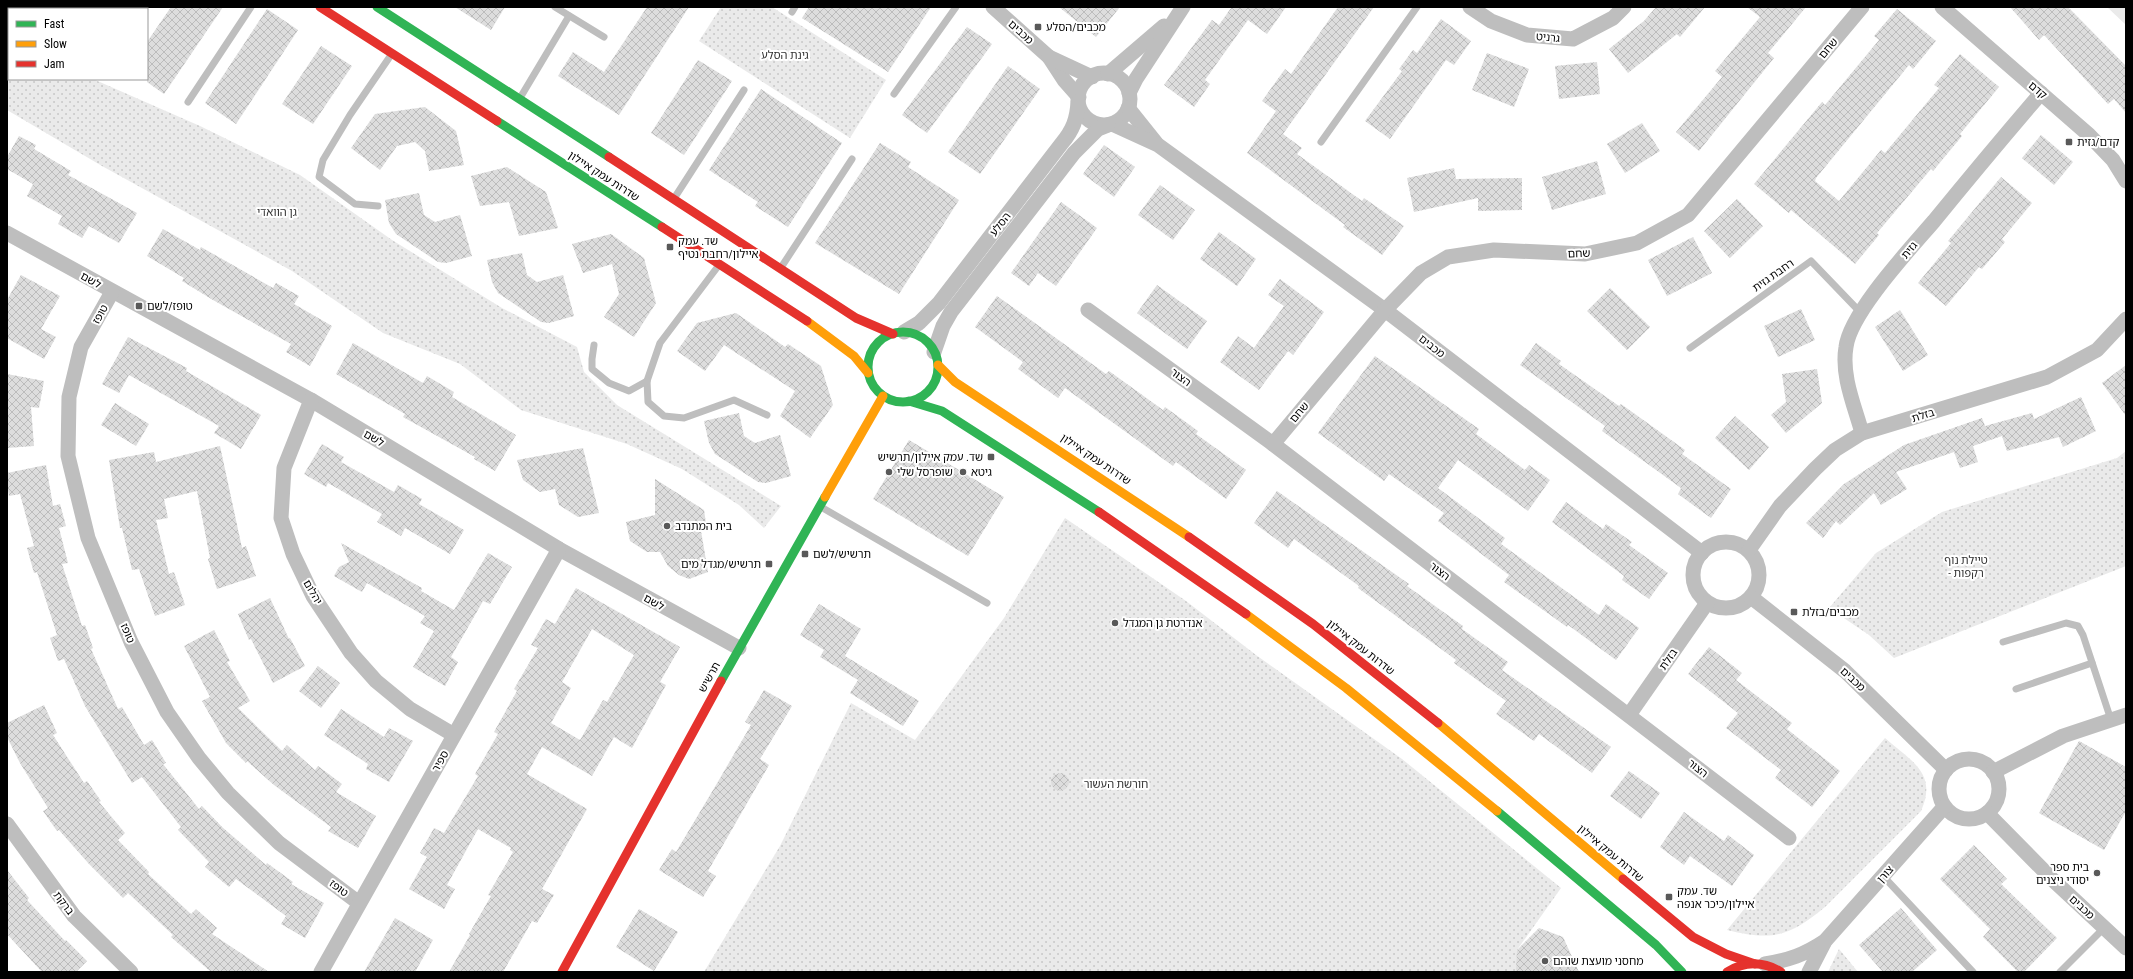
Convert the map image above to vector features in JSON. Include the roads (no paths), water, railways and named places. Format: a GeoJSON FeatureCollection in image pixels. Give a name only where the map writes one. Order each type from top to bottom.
{"type":"FeatureCollection","features":[{"type":"Feature","properties":{"kind":"main road","name":"שדרות עמק איילון"},"geometry":{"type":"LineString","coordinates":[[320,7],[838,343],[854,356],[868,373]]}},
{"type":"Feature","properties":{"kind":"main road","name":"שדרות עמק איילון"},"geometry":{"type":"LineString","coordinates":[[377,7],[856,318],[874,328],[898,333]]}},
{"type":"Feature","properties":{"kind":"main road"},"geometry":{"type":"LineString","coordinates":[[898,333],[912,333],[924,339],[936,359],[936,377],[931,388],[917,399],[909,401],[894,401],[883,396],[872,385],[868,373],[868,361],[877,342],[898,333]]}},
{"type":"Feature","properties":{"kind":"main road","name":"שדרות עמק איילון"},"geometry":{"type":"LineString","coordinates":[[936,359],[955,382],[1166,520],[1311,623],[1436,722],[1693,937],[1726,954],[1781,972]]}},
{"type":"Feature","properties":{"kind":"main road","name":"תרשיש"},"geometry":{"type":"LineString","coordinates":[[562,972],[739,648],[883,396]]}},
{"type":"Feature","properties":{"kind":"main road"},"geometry":{"type":"LineString","coordinates":[[909,401],[942,411],[996,444],[1149,545],[1293,647],[1505,817],[1656,945],[1682,972]]}},
{"type":"Feature","properties":{"kind":"main road"},"geometry":{"type":"LineString","coordinates":[[1727,972],[1745,964],[1760,964]]}},
{"type":"Feature","properties":{"kind":"street","name":"מכבים"},"geometry":{"type":"LineString","coordinates":[[993,7],[1049,57],[1078,100]]}},
{"type":"Feature","properties":{"kind":"street","name":"גרניט"},"geometry":{"type":"LineString","coordinates":[[1470,7],[1491,21],[1527,35],[1573,39],[1613,18],[1624,7]]}},
{"type":"Feature","properties":{"kind":"street","name":"שחם"},"geometry":{"type":"LineString","coordinates":[[1273,444],[1385,310],[1421,273],[1448,257],[1494,250],[1585,254],[1637,244],[1688,215],[1862,7]]}},
{"type":"Feature","properties":{"kind":"street","name":"קדם"},"geometry":{"type":"LineString","coordinates":[[1942,7],[2089,135],[2113,160],[2126,181]]}},
{"type":"Feature","properties":{"kind":"street"},"geometry":{"type":"LineString","coordinates":[[1181,10],[1136,79],[1129,93],[1128,108],[1124,115],[1110,124],[1099,125],[1086,118],[1078,100],[1083,84],[1092,77],[1108,74],[1181,10]]}},
{"type":"Feature","properties":{"kind":"street","name":"מכבים"},"geometry":{"type":"LineString","coordinates":[[1049,57],[1092,77]]}},
{"type":"Feature","properties":{"kind":"street"},"geometry":{"type":"LineString","coordinates":[[1108,74],[1122,80],[1129,93]]}},
{"type":"Feature","properties":{"kind":"street","name":"גזית"},"geometry":{"type":"LineString","coordinates":[[1862,434],[1847,378],[1846,347],[1852,329],[1860,313],[1902,259],[2041,93]]}},
{"type":"Feature","properties":{"kind":"street","name":"הסלע"},"geometry":{"type":"LineString","coordinates":[[898,333],[919,323],[930,314],[1071,131],[1077,119],[1078,100]]}},
{"type":"Feature","properties":{"kind":"street","name":"מכבים"},"geometry":{"type":"LineString","coordinates":[[1128,108],[1158,145]]}},
{"type":"Feature","properties":{"kind":"street","name":"מכבים"},"geometry":{"type":"LineString","coordinates":[[1110,124],[1158,145],[1385,310],[1702,553]]}},
{"type":"Feature","properties":{"kind":"street","name":"הסלע"},"geometry":{"type":"LineString","coordinates":[[936,359],[943,326],[951,312],[1074,153],[1098,129],[1110,124]]}},
{"type":"Feature","properties":{"kind":"street","name":"לשם"},"geometry":{"type":"LineString","coordinates":[[7,233],[311,400],[558,549],[739,648]]}},
{"type":"Feature","properties":{"kind":"street","name":"טופז"},"geometry":{"type":"LineString","coordinates":[[112,292],[81,347],[69,397],[68,456],[88,538],[131,642],[167,712],[199,758],[228,793],[279,843],[359,903]]}},
{"type":"Feature","properties":{"kind":"street","name":"הצור"},"geometry":{"type":"LineString","coordinates":[[1088,310],[1273,444],[1630,715],[1789,838]]}},
{"type":"Feature","properties":{"kind":"street","name":"בזלת"},"geometry":{"type":"LineString","coordinates":[[1749,550],[1780,506],[1834,450],[1862,434],[2047,377],[2096,350],[2126,319]]}},
{"type":"Feature","properties":{"kind":"street","name":"יהלום"},"geometry":{"type":"LineString","coordinates":[[311,400],[284,468],[281,518],[293,554],[314,596],[351,653],[376,681],[410,709],[454,735]]}},
{"type":"Feature","properties":{"kind":"street"},"geometry":{"type":"LineString","coordinates":[[1719,542],[1735,543],[1749,550],[1757,561],[1760,573],[1758,586],[1751,597],[1742,605],[1730,608],[1718,607],[1708,602],[1699,594],[1694,584],[1693,573],[1696,562],[1702,553],[1710,546],[1719,542]]}},
{"type":"Feature","properties":{"kind":"street","name":"ספיר"},"geometry":{"type":"LineString","coordinates":[[321,972],[558,549]]}},
{"type":"Feature","properties":{"kind":"street","name":"מכבים"},"geometry":{"type":"LineString","coordinates":[[1751,597],[1845,671],[1946,770]]}},
{"type":"Feature","properties":{"kind":"street","name":"בזלת"},"geometry":{"type":"LineString","coordinates":[[1630,715],[1708,602]]}},
{"type":"Feature","properties":{"kind":"street"},"geometry":{"type":"LineString","coordinates":[[1993,772],[2063,736],[2126,715]]}},
{"type":"Feature","properties":{"kind":"street"},"geometry":{"type":"LineString","coordinates":[[1965,760],[1976,760],[1986,764],[1993,772],[1999,784],[1999,795],[1995,804],[1987,813],[1971,819],[1961,818],[1952,814],[1944,807],[1940,799],[1939,789],[1941,779],[1946,770],[1956,763],[1965,760]]}},
{"type":"Feature","properties":{"kind":"street","name":"צורן"},"geometry":{"type":"LineString","coordinates":[[1809,972],[1814,958],[1825,941],[1944,807]]}},
{"type":"Feature","properties":{"kind":"street","name":"מכבים"},"geometry":{"type":"LineString","coordinates":[[1987,813],[2053,880],[2126,948]]}},
{"type":"Feature","properties":{"kind":"street","name":"ברקת"},"geometry":{"type":"LineString","coordinates":[[7,824],[74,916],[131,972]]}},
{"type":"Feature","properties":{"kind":"street","name":"צורן"},"geometry":{"type":"LineString","coordinates":[[1760,964],[1791,960],[1810,951],[1825,941]]}},
{"type":"Feature","properties":{"kind":"lane"},"geometry":{"type":"LineString","coordinates":[[188,102],[251,7]]}},
{"type":"Feature","properties":{"kind":"lane"},"geometry":{"type":"LineString","coordinates":[[555,7],[604,37]]}},
{"type":"Feature","properties":{"kind":"lane"},"geometry":{"type":"LineString","coordinates":[[894,94],[956,7]]}},
{"type":"Feature","properties":{"kind":"lane"},"geometry":{"type":"LineString","coordinates":[[1321,142],[1417,7]]}},
{"type":"Feature","properties":{"kind":"lane"},"geometry":{"type":"LineString","coordinates":[[519,99],[569,16]]}},
{"type":"Feature","properties":{"kind":"lane"},"geometry":{"type":"LineString","coordinates":[[378,206],[354,204],[319,178],[323,160],[350,116],[392,54]]}},
{"type":"Feature","properties":{"kind":"lane"},"geometry":{"type":"LineString","coordinates":[[674,199],[744,90]]}},
{"type":"Feature","properties":{"kind":"lane"},"geometry":{"type":"LineString","coordinates":[[781,268],[852,159]]}},
{"type":"Feature","properties":{"kind":"lane","name":"רחבת גזית"},"geometry":{"type":"LineString","coordinates":[[1690,348],[1811,261],[1860,313]]}},
{"type":"Feature","properties":{"kind":"lane"},"geometry":{"type":"LineString","coordinates":[[719,265],[660,343],[647,381],[648,402],[664,416],[684,418],[734,400],[767,415]]}},
{"type":"Feature","properties":{"kind":"lane"},"geometry":{"type":"LineString","coordinates":[[594,345],[592,369],[609,383],[629,391],[647,381]]}},
{"type":"Feature","properties":{"kind":"lane"},"geometry":{"type":"LineString","coordinates":[[819,506],[987,603]]}},
{"type":"Feature","properties":{"kind":"lane"},"geometry":{"type":"LineString","coordinates":[[2003,642],[2066,623],[2078,626],[2083,635],[2111,720]]}},
{"type":"Feature","properties":{"kind":"lane"},"geometry":{"type":"LineString","coordinates":[[2016,689],[2092,663]]}},
{"type":"Feature","properties":{"kind":"lane"},"geometry":{"type":"LineString","coordinates":[[1884,876],[1973,972]]}},
{"type":"Feature","properties":{"kind":"lane"},"geometry":{"type":"LineString","coordinates":[[2060,972],[2104,928]]}},
{"type":"Feature","properties":{"kind":"place","name":"מכבים/הסלע"},"geometry":{"type":"Point","coordinates":[1038,27]}},
{"type":"Feature","properties":{"kind":"place","name":"קדם/גזית"},"geometry":{"type":"Point","coordinates":[2069,142]}},
{"type":"Feature","properties":{"kind":"place","name":"שד. עמק איילון/רחבת נטיף"},"geometry":{"type":"Point","coordinates":[670,247]}},
{"type":"Feature","properties":{"kind":"place","name":"טופז/לשם"},"geometry":{"type":"Point","coordinates":[139,306]}},
{"type":"Feature","properties":{"kind":"place","name":"שד. עמק איילון/תרשיש"},"geometry":{"type":"Point","coordinates":[991,457]}},
{"type":"Feature","properties":{"kind":"place","name":"שופרסל שלי"},"geometry":{"type":"Point","coordinates":[889,472]}},
{"type":"Feature","properties":{"kind":"place","name":"גיטא"},"geometry":{"type":"Point","coordinates":[963,472]}},
{"type":"Feature","properties":{"kind":"place","name":"בית המתנדב"},"geometry":{"type":"Point","coordinates":[667,526]}},
{"type":"Feature","properties":{"kind":"place","name":"תרשיש/לשם"},"geometry":{"type":"Point","coordinates":[805,554]}},
{"type":"Feature","properties":{"kind":"place","name":"תרשיש/מגדל מים"},"geometry":{"type":"Point","coordinates":[769,564]}},
{"type":"Feature","properties":{"kind":"place","name":"מכבים/בזלת"},"geometry":{"type":"Point","coordinates":[1794,612]}},
{"type":"Feature","properties":{"kind":"place","name":"אנדרטת גן המגדל"},"geometry":{"type":"Point","coordinates":[1115,623]}},
{"type":"Feature","properties":{"kind":"place","name":"בית ספר יסודי ניצנים"},"geometry":{"type":"Point","coordinates":[2097,873]}},
{"type":"Feature","properties":{"kind":"place","name":"שד. עמק איילון/כיכר אנפה"},"geometry":{"type":"Point","coordinates":[1669,897]}},
{"type":"Feature","properties":{"kind":"place","name":"מחסני מועצת שוהם"},"geometry":{"type":"Point","coordinates":[1545,961]}},
{"type":"Feature","properties":{"kind":"park label","name":"גינת הסלע"},"geometry":{"type":"Point","coordinates":[785,55]}},
{"type":"Feature","properties":{"kind":"park label","name":"גן הוואדי"},"geometry":{"type":"Point","coordinates":[277,212]}},
{"type":"Feature","properties":{"kind":"park label","name":"טיילת נוף - רקפות"},"geometry":{"type":"Point","coordinates":[1966,566]}},
{"type":"Feature","properties":{"kind":"park label","name":"חורשת העשור"},"geometry":{"type":"Point","coordinates":[1116,784]}}]}
